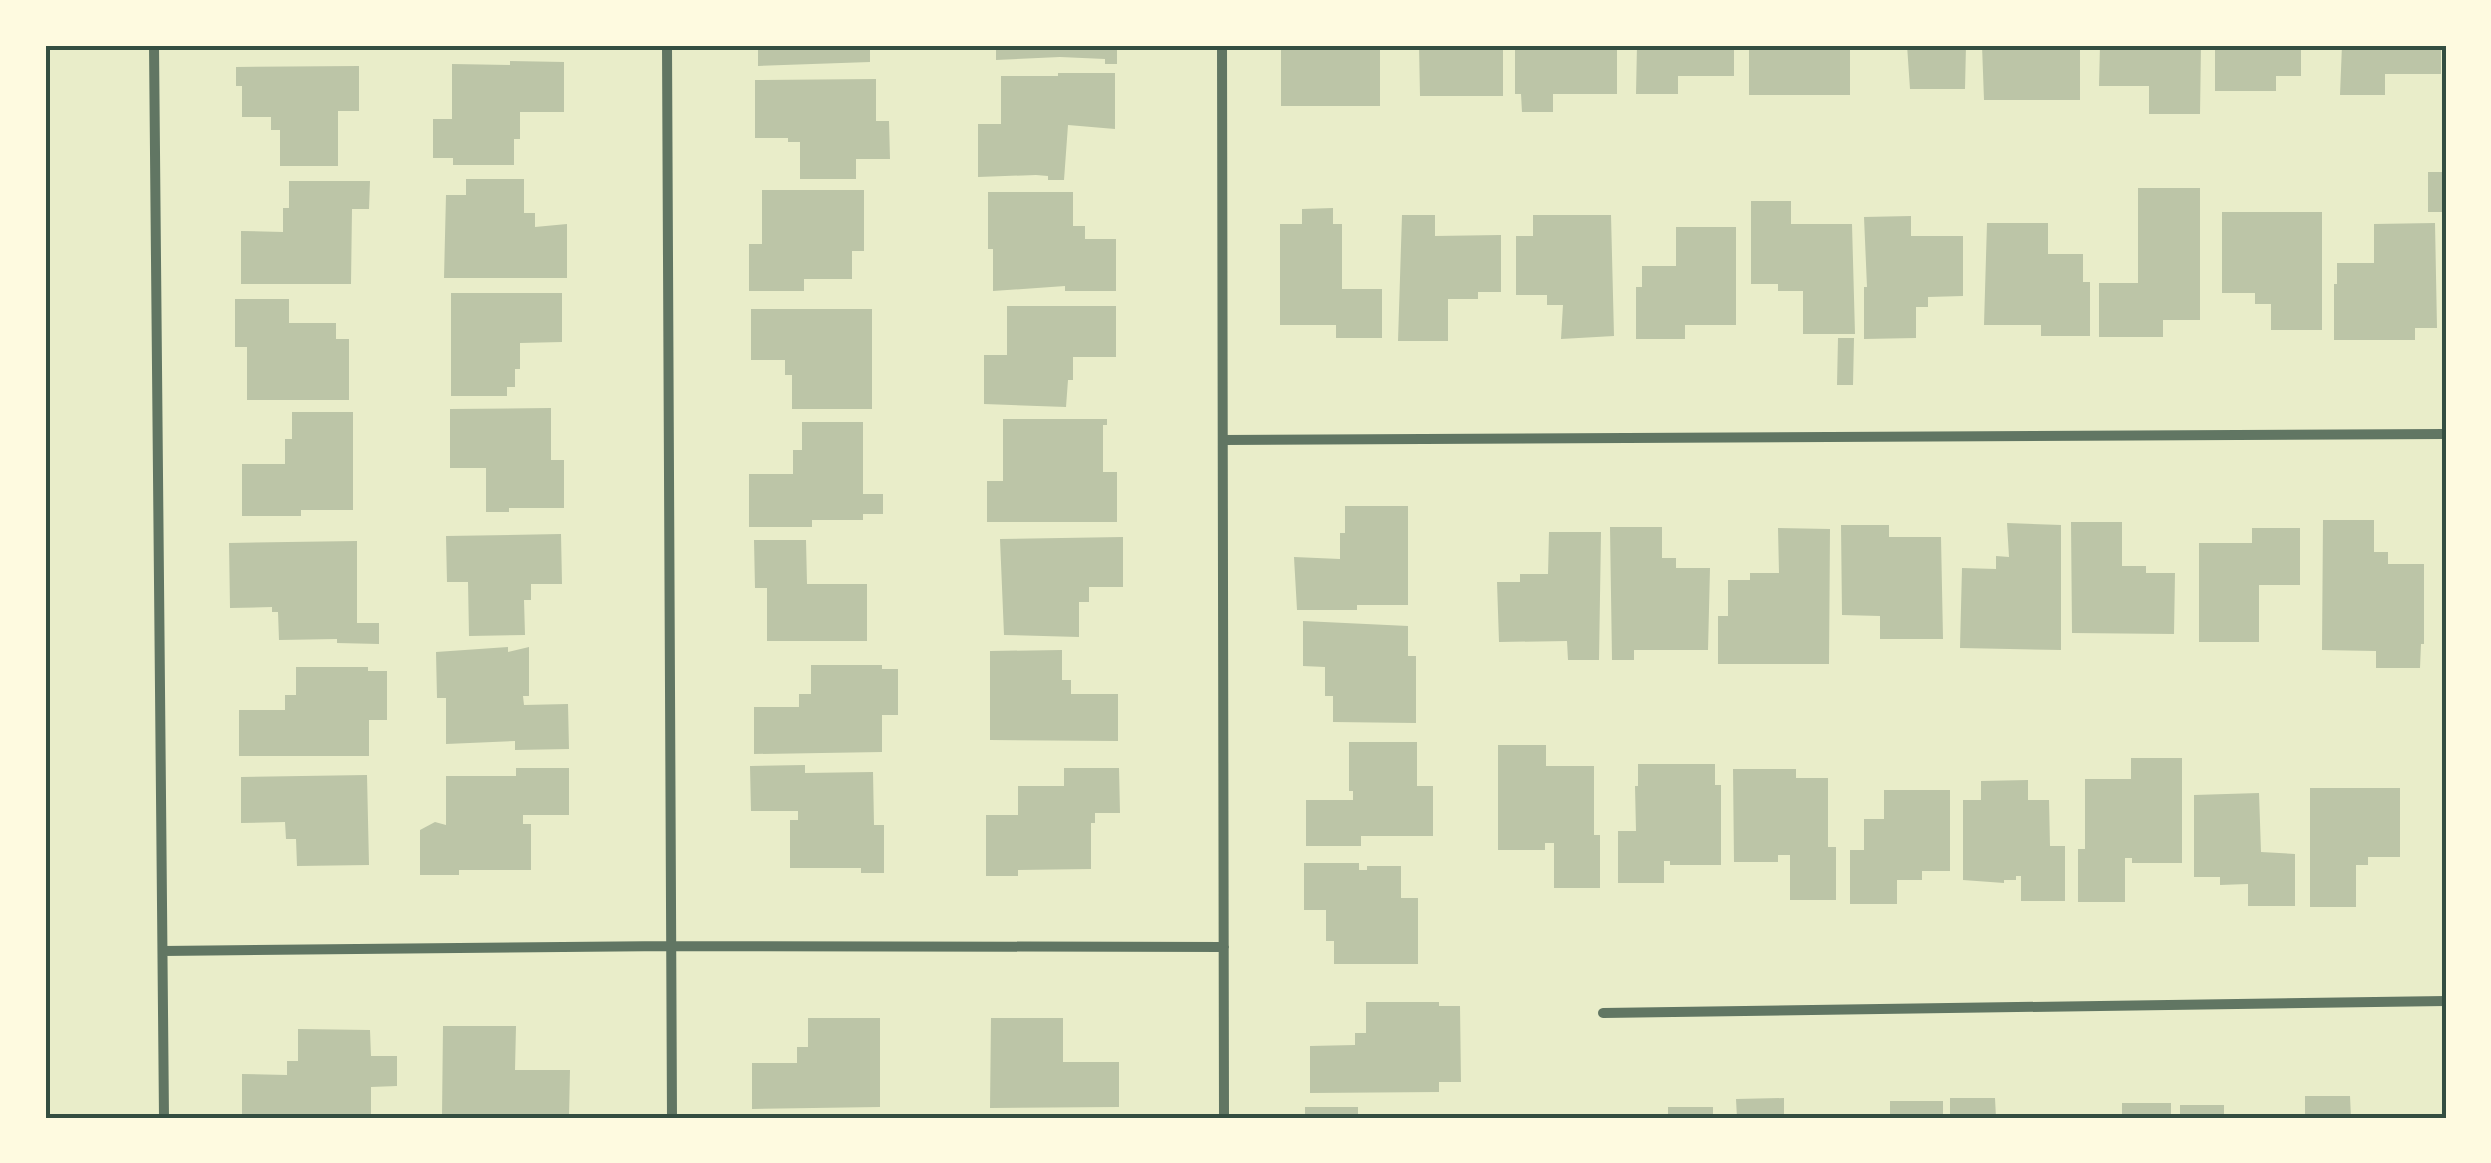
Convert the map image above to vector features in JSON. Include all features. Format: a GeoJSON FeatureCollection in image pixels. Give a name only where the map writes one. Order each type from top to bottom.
{"type":"FeatureCollection","features":[{"type":"Feature","properties":{"kind":"street"},"geometry":{"type":"LineString","coordinates":[[154,45],[164,1118]]}},
{"type":"Feature","properties":{"kind":"street"},"geometry":{"type":"LineString","coordinates":[[667,45],[672,1118]]}},
{"type":"Feature","properties":{"kind":"street"},"geometry":{"type":"LineString","coordinates":[[1222,45],[1224,1118]]}},
{"type":"Feature","properties":{"kind":"street"},"geometry":{"type":"LineString","coordinates":[[1223,440],[2446,434]]}},
{"type":"Feature","properties":{"kind":"street"},"geometry":{"type":"LineString","coordinates":[[163,951],[672,946],[1224,947]]}},
{"type":"Feature","properties":{"kind":"street"},"geometry":{"type":"LineString","coordinates":[[1603,1013],[2446,1000]]}},
{"type":"Feature","properties":{"kind":"building"},"geometry":{"type":"Polygon","coordinates":[[[758,45],[870,45],[870,62],[758,66],[758,45]]]}},
{"type":"Feature","properties":{"kind":"building"},"geometry":{"type":"Polygon","coordinates":[[[996,45],[1117,45],[1117,64],[1105,64],[1105,59],[1060,57],[996,60],[996,45]]]}},
{"type":"Feature","properties":{"kind":"building"},"geometry":{"type":"Polygon","coordinates":[[[1281,45],[1380,45],[1380,106],[1281,106],[1281,45]]]}},
{"type":"Feature","properties":{"kind":"building"},"geometry":{"type":"Polygon","coordinates":[[[1419,45],[1503,45],[1503,96],[1420,96],[1419,45]]]}},
{"type":"Feature","properties":{"kind":"building"},"geometry":{"type":"Polygon","coordinates":[[[1515,45],[1617,45],[1617,94],[1553,94],[1553,112],[1522,112],[1521,94],[1515,94],[1515,45]]]}},
{"type":"Feature","properties":{"kind":"building"},"geometry":{"type":"Polygon","coordinates":[[[1637,45],[1734,45],[1734,76],[1678,76],[1678,94],[1636,94],[1637,45]]]}},
{"type":"Feature","properties":{"kind":"building"},"geometry":{"type":"Polygon","coordinates":[[[1749,45],[1850,45],[1850,95],[1749,95],[1749,45]]]}},
{"type":"Feature","properties":{"kind":"building"},"geometry":{"type":"Polygon","coordinates":[[[1907,45],[1966,45],[1965,89],[1910,89],[1907,45]]]}},
{"type":"Feature","properties":{"kind":"building"},"geometry":{"type":"Polygon","coordinates":[[[1982,45],[2080,45],[2080,100],[1984,100],[1982,45]]]}},
{"type":"Feature","properties":{"kind":"building"},"geometry":{"type":"Polygon","coordinates":[[[2100,45],[2201,45],[2200,114],[2149,114],[2149,86],[2099,86],[2100,45]]]}},
{"type":"Feature","properties":{"kind":"building"},"geometry":{"type":"Polygon","coordinates":[[[2215,45],[2301,45],[2301,76],[2276,76],[2276,91],[2215,91],[2215,45]]]}},
{"type":"Feature","properties":{"kind":"building"},"geometry":{"type":"Polygon","coordinates":[[[2342,45],[2441,45],[2441,74],[2385,74],[2385,95],[2340,95],[2342,45]]]}},
{"type":"Feature","properties":{"kind":"building"},"geometry":{"type":"Polygon","coordinates":[[[510,61],[564,62],[564,112],[520,112],[520,139],[514,139],[514,165],[453,165],[453,158],[433,158],[433,119],[452,119],[452,64],[510,65],[510,61]]]}},
{"type":"Feature","properties":{"kind":"building"},"geometry":{"type":"Polygon","coordinates":[[[359,66],[359,111],[338,111],[338,166],[280,166],[280,130],[271,130],[271,117],[242,117],[242,86],[236,86],[236,67],[359,66]]]}},
{"type":"Feature","properties":{"kind":"building"},"geometry":{"type":"Polygon","coordinates":[[[1115,73],[1115,129],[1068,125],[1064,180],[1036,175],[978,177],[978,124],[1001,124],[1001,76],[1115,73]]]}},
{"type":"Feature","properties":{"kind":"building"},"geometry":{"type":"Polygon","coordinates":[[[876,79],[876,121],[889,121],[890,159],[856,159],[856,179],[800,179],[800,142],[755,138],[755,80],[876,79]]]}},
{"type":"Feature","properties":{"kind":"building"},"geometry":{"type":"Polygon","coordinates":[[[2428,172],[2443,172],[2443,212],[2428,212],[2428,172]]]}},
{"type":"Feature","properties":{"kind":"building"},"geometry":{"type":"Polygon","coordinates":[[[466,179],[524,179],[524,213],[535,213],[535,227],[567,224],[567,278],[444,278],[446,195],[466,195],[466,179]]]}},
{"type":"Feature","properties":{"kind":"building"},"geometry":{"type":"Polygon","coordinates":[[[289,181],[370,181],[369,209],[352,209],[351,284],[241,284],[241,231],[283,232],[283,208],[289,208],[289,181]]]}},
{"type":"Feature","properties":{"kind":"building"},"geometry":{"type":"Polygon","coordinates":[[[2138,188],[2200,188],[2200,320],[2163,320],[2163,337],[2099,337],[2099,283],[2138,283],[2138,188]]]}},
{"type":"Feature","properties":{"kind":"building"},"geometry":{"type":"Polygon","coordinates":[[[762,190],[864,190],[864,251],[852,251],[852,279],[804,279],[804,291],[749,291],[749,244],[762,244],[762,190]]]}},
{"type":"Feature","properties":{"kind":"building"},"geometry":{"type":"Polygon","coordinates":[[[988,192],[1073,192],[1073,226],[1085,226],[1085,239],[1116,239],[1116,291],[1065,291],[1065,286],[993,291],[988,192]]]}},
{"type":"Feature","properties":{"kind":"building"},"geometry":{"type":"Polygon","coordinates":[[[1751,201],[1791,201],[1791,224],[1852,224],[1855,334],[1803,334],[1803,291],[1778,291],[1778,284],[1751,284],[1751,201]]]}},
{"type":"Feature","properties":{"kind":"building"},"geometry":{"type":"Polygon","coordinates":[[[1333,208],[1333,224],[1342,224],[1342,289],[1382,289],[1382,338],[1336,338],[1336,325],[1280,325],[1280,224],[1302,224],[1302,209],[1333,208]]]}},
{"type":"Feature","properties":{"kind":"building"},"geometry":{"type":"Polygon","coordinates":[[[2222,212],[2322,212],[2322,330],[2271,330],[2271,304],[2255,304],[2255,293],[2222,293],[2222,212]]]}},
{"type":"Feature","properties":{"kind":"building"},"geometry":{"type":"Polygon","coordinates":[[[1402,215],[1435,215],[1435,236],[1501,235],[1501,292],[1478,292],[1478,299],[1448,299],[1448,341],[1398,341],[1402,215]]]}},
{"type":"Feature","properties":{"kind":"building"},"geometry":{"type":"Polygon","coordinates":[[[1533,215],[1611,215],[1614,336],[1561,339],[1563,305],[1547,305],[1547,295],[1516,295],[1516,236],[1533,236],[1533,215]]]}},
{"type":"Feature","properties":{"kind":"building"},"geometry":{"type":"Polygon","coordinates":[[[1911,216],[1911,236],[1963,236],[1963,296],[1928,297],[1928,307],[1916,307],[1916,338],[1864,339],[1864,217],[1911,216]]]}},
{"type":"Feature","properties":{"kind":"building"},"geometry":{"type":"Polygon","coordinates":[[[1987,223],[2048,223],[2048,254],[2083,254],[2083,282],[2090,282],[2090,336],[2041,336],[2041,325],[1984,325],[1987,223]]]}},
{"type":"Feature","properties":{"kind":"building"},"geometry":{"type":"Polygon","coordinates":[[[2435,223],[2437,328],[2415,328],[2415,340],[2334,340],[2337,263],[2374,263],[2374,224],[2435,223]]]}},
{"type":"Feature","properties":{"kind":"building"},"geometry":{"type":"Polygon","coordinates":[[[1676,227],[1736,227],[1736,325],[1685,325],[1685,339],[1636,339],[1636,287],[1642,287],[1642,266],[1676,266],[1676,227]]]}},
{"type":"Feature","properties":{"kind":"building"},"geometry":{"type":"Polygon","coordinates":[[[451,293],[562,293],[562,342],[520,343],[520,369],[515,369],[515,387],[507,387],[507,396],[451,396],[451,293]]]}},
{"type":"Feature","properties":{"kind":"building"},"geometry":{"type":"Polygon","coordinates":[[[235,299],[289,299],[289,323],[336,323],[336,339],[349,339],[349,400],[247,400],[247,347],[235,347],[235,299]]]}},
{"type":"Feature","properties":{"kind":"building"},"geometry":{"type":"Polygon","coordinates":[[[1007,306],[1116,306],[1116,357],[1073,357],[1073,380],[1068,380],[1066,407],[984,404],[984,355],[1007,355],[1007,306]]]}},
{"type":"Feature","properties":{"kind":"building"},"geometry":{"type":"Polygon","coordinates":[[[751,309],[872,309],[872,409],[792,409],[792,375],[785,375],[785,360],[751,360],[751,309]]]}},
{"type":"Feature","properties":{"kind":"building"},"geometry":{"type":"Polygon","coordinates":[[[1838,338],[1854,338],[1853,385],[1837,385],[1838,338]]]}},
{"type":"Feature","properties":{"kind":"building"},"geometry":{"type":"Polygon","coordinates":[[[551,408],[551,460],[564,460],[564,508],[486,512],[486,468],[450,468],[450,409],[551,408]]]}},
{"type":"Feature","properties":{"kind":"building"},"geometry":{"type":"Polygon","coordinates":[[[292,412],[353,412],[353,510],[301,510],[301,516],[242,516],[242,464],[285,464],[285,439],[292,439],[292,412]]]}},
{"type":"Feature","properties":{"kind":"building"},"geometry":{"type":"Polygon","coordinates":[[[1003,419],[1107,419],[1107,425],[1103,425],[1103,472],[1117,472],[1117,522],[987,522],[987,481],[1003,481],[1003,419]]]}},
{"type":"Feature","properties":{"kind":"building"},"geometry":{"type":"Polygon","coordinates":[[[802,422],[863,422],[863,494],[883,494],[883,514],[863,514],[863,520],[812,520],[812,527],[749,527],[749,474],[793,474],[793,450],[802,450],[802,422]]]}},
{"type":"Feature","properties":{"kind":"building"},"geometry":{"type":"Polygon","coordinates":[[[1345,506],[1408,506],[1408,605],[1297,610],[1294,557],[1340,559],[1345,506]]]}},
{"type":"Feature","properties":{"kind":"building"},"geometry":{"type":"Polygon","coordinates":[[[2323,520],[2374,520],[2374,552],[2388,552],[2388,564],[2424,564],[2424,644],[2420,668],[2376,668],[2376,651],[2322,650],[2323,520]]]}},
{"type":"Feature","properties":{"kind":"building"},"geometry":{"type":"Polygon","coordinates":[[[2071,522],[2122,522],[2122,566],[2146,566],[2146,573],[2175,573],[2174,634],[2072,633],[2071,522]]]}},
{"type":"Feature","properties":{"kind":"building"},"geometry":{"type":"Polygon","coordinates":[[[2007,523],[2061,525],[2061,650],[1960,648],[1962,568],[1996,569],[1996,556],[2009,557],[2007,523]]]}},
{"type":"Feature","properties":{"kind":"building"},"geometry":{"type":"Polygon","coordinates":[[[1841,525],[1889,525],[1889,537],[1941,537],[1943,639],[1880,639],[1880,616],[1842,615],[1841,525]]]}},
{"type":"Feature","properties":{"kind":"building"},"geometry":{"type":"Polygon","coordinates":[[[1610,527],[1662,527],[1662,558],[1676,558],[1676,568],[1710,568],[1708,650],[1634,650],[1634,660],[1612,660],[1610,527]]]}},
{"type":"Feature","properties":{"kind":"building"},"geometry":{"type":"Polygon","coordinates":[[[1778,528],[1830,529],[1829,664],[1718,664],[1718,616],[1728,616],[1728,580],[1750,580],[1750,573],[1779,573],[1778,528]]]}},
{"type":"Feature","properties":{"kind":"building"},"geometry":{"type":"Polygon","coordinates":[[[2252,528],[2300,528],[2300,585],[2259,585],[2259,642],[2199,642],[2199,543],[2252,543],[2252,528]]]}},
{"type":"Feature","properties":{"kind":"building"},"geometry":{"type":"Polygon","coordinates":[[[1549,532],[1601,532],[1599,660],[1568,660],[1567,641],[1499,642],[1497,582],[1520,582],[1520,574],[1548,574],[1549,532]]]}},
{"type":"Feature","properties":{"kind":"building"},"geometry":{"type":"Polygon","coordinates":[[[561,534],[562,584],[531,584],[531,600],[524,600],[525,635],[469,636],[468,582],[447,582],[446,536],[561,534]]]}},
{"type":"Feature","properties":{"kind":"building"},"geometry":{"type":"Polygon","coordinates":[[[1123,537],[1123,587],[1089,587],[1089,602],[1079,602],[1079,637],[1004,635],[1000,539],[1123,537]]]}},
{"type":"Feature","properties":{"kind":"building"},"geometry":{"type":"Polygon","coordinates":[[[754,540],[806,540],[807,584],[867,584],[867,641],[767,641],[767,588],[755,588],[754,540]]]}},
{"type":"Feature","properties":{"kind":"building"},"geometry":{"type":"Polygon","coordinates":[[[357,541],[357,623],[379,623],[379,644],[337,643],[337,639],[279,640],[278,612],[272,612],[272,607],[230,608],[229,543],[357,541]]]}},
{"type":"Feature","properties":{"kind":"building"},"geometry":{"type":"Polygon","coordinates":[[[1303,621],[1408,626],[1408,656],[1416,656],[1416,723],[1333,722],[1333,696],[1325,696],[1325,667],[1303,666],[1303,621]]]}},
{"type":"Feature","properties":{"kind":"building"},"geometry":{"type":"Polygon","coordinates":[[[508,647],[508,652],[529,647],[529,696],[523,696],[524,705],[568,704],[569,749],[515,750],[515,741],[446,744],[446,698],[437,698],[436,652],[508,647]]]}},
{"type":"Feature","properties":{"kind":"building"},"geometry":{"type":"Polygon","coordinates":[[[1062,650],[1062,680],[1071,680],[1071,694],[1118,694],[1118,741],[990,740],[990,651],[1062,650]]]}},
{"type":"Feature","properties":{"kind":"building"},"geometry":{"type":"Polygon","coordinates":[[[811,665],[882,665],[882,669],[898,669],[898,715],[882,715],[882,752],[754,754],[754,707],[799,707],[799,694],[811,694],[811,665]]]}},
{"type":"Feature","properties":{"kind":"building"},"geometry":{"type":"Polygon","coordinates":[[[296,667],[368,667],[368,671],[387,671],[387,720],[369,720],[369,756],[239,756],[239,710],[285,710],[285,695],[296,695],[296,667]]]}},
{"type":"Feature","properties":{"kind":"building"},"geometry":{"type":"Polygon","coordinates":[[[1349,742],[1417,742],[1417,786],[1433,786],[1433,836],[1361,836],[1361,846],[1306,846],[1306,800],[1353,800],[1353,791],[1349,791],[1349,742]]]}},
{"type":"Feature","properties":{"kind":"building"},"geometry":{"type":"Polygon","coordinates":[[[1498,745],[1546,745],[1546,766],[1594,766],[1594,835],[1600,835],[1600,888],[1554,888],[1554,843],[1545,843],[1545,850],[1498,850],[1498,745]]]}},
{"type":"Feature","properties":{"kind":"building"},"geometry":{"type":"Polygon","coordinates":[[[2131,758],[2182,758],[2182,863],[2132,863],[2132,858],[2125,858],[2125,902],[2078,902],[2078,849],[2085,849],[2085,779],[2131,779],[2131,758]]]}},
{"type":"Feature","properties":{"kind":"building"},"geometry":{"type":"Polygon","coordinates":[[[1638,764],[1715,764],[1715,785],[1721,785],[1721,865],[1670,865],[1670,861],[1664,861],[1664,883],[1618,883],[1618,831],[1636,831],[1638,764]]]}},
{"type":"Feature","properties":{"kind":"building"},"geometry":{"type":"Polygon","coordinates":[[[805,765],[805,773],[873,772],[874,825],[884,825],[884,873],[861,873],[861,868],[790,868],[790,820],[798,820],[798,811],[751,811],[750,766],[805,765]]]}},
{"type":"Feature","properties":{"kind":"building"},"geometry":{"type":"Polygon","coordinates":[[[516,768],[569,768],[569,815],[523,815],[523,824],[531,824],[531,870],[459,870],[459,875],[420,875],[420,830],[435,822],[446,825],[446,776],[516,776],[516,768]]]}},
{"type":"Feature","properties":{"kind":"building"},"geometry":{"type":"Polygon","coordinates":[[[1064,768],[1119,768],[1120,813],[1095,813],[1095,823],[1091,823],[1091,869],[1018,870],[1018,876],[986,876],[986,815],[1018,815],[1018,786],[1064,786],[1064,768]]]}},
{"type":"Feature","properties":{"kind":"building"},"geometry":{"type":"Polygon","coordinates":[[[1733,769],[1796,769],[1796,778],[1828,778],[1828,847],[1836,847],[1836,900],[1790,900],[1790,855],[1778,855],[1778,862],[1734,862],[1733,769]]]}},
{"type":"Feature","properties":{"kind":"building"},"geometry":{"type":"Polygon","coordinates":[[[367,775],[369,865],[297,866],[296,839],[286,839],[285,822],[241,823],[241,777],[367,775]]]}},
{"type":"Feature","properties":{"kind":"building"},"geometry":{"type":"Polygon","coordinates":[[[2028,780],[2028,800],[2049,800],[2050,846],[2065,846],[2065,901],[2021,901],[2021,876],[2004,883],[1963,880],[1963,800],[1981,800],[1981,781],[2028,780]]]}},
{"type":"Feature","properties":{"kind":"building"},"geometry":{"type":"Polygon","coordinates":[[[2310,788],[2400,788],[2400,857],[2368,857],[2368,865],[2356,865],[2356,907],[2310,907],[2310,788]]]}},
{"type":"Feature","properties":{"kind":"building"},"geometry":{"type":"Polygon","coordinates":[[[1884,790],[1950,790],[1950,871],[1922,871],[1922,880],[1897,880],[1897,904],[1850,904],[1850,850],[1864,850],[1864,819],[1884,819],[1884,790]]]}},
{"type":"Feature","properties":{"kind":"building"},"geometry":{"type":"Polygon","coordinates":[[[2259,793],[2261,852],[2295,854],[2295,906],[2248,906],[2248,884],[2220,885],[2220,877],[2194,877],[2194,795],[2259,793]]]}},
{"type":"Feature","properties":{"kind":"building"},"geometry":{"type":"Polygon","coordinates":[[[1304,863],[1359,863],[1359,870],[1367,870],[1367,866],[1401,866],[1401,898],[1418,898],[1418,964],[1334,964],[1334,941],[1326,941],[1326,910],[1304,910],[1304,863]]]}},
{"type":"Feature","properties":{"kind":"building"},"geometry":{"type":"Polygon","coordinates":[[[1366,1002],[1439,1002],[1439,1006],[1460,1006],[1461,1082],[1439,1082],[1439,1092],[1310,1093],[1310,1046],[1355,1045],[1355,1033],[1366,1033],[1366,1002]]]}},
{"type":"Feature","properties":{"kind":"building"},"geometry":{"type":"Polygon","coordinates":[[[808,1018],[880,1018],[880,1107],[752,1109],[752,1063],[797,1063],[797,1047],[808,1047],[808,1018]]]}},
{"type":"Feature","properties":{"kind":"building"},"geometry":{"type":"Polygon","coordinates":[[[991,1018],[1063,1018],[1063,1062],[1119,1062],[1119,1107],[990,1108],[991,1018]]]}},
{"type":"Feature","properties":{"kind":"building"},"geometry":{"type":"Polygon","coordinates":[[[443,1026],[516,1026],[515,1070],[570,1070],[569,1116],[442,1116],[443,1026]]]}},
{"type":"Feature","properties":{"kind":"building"},"geometry":{"type":"Polygon","coordinates":[[[298,1029],[370,1030],[371,1056],[397,1056],[397,1086],[371,1087],[371,1118],[242,1118],[242,1074],[287,1075],[287,1061],[298,1061],[298,1029]]]}},
{"type":"Feature","properties":{"kind":"building"},"geometry":{"type":"Polygon","coordinates":[[[2305,1096],[2350,1096],[2351,1118],[2305,1118],[2305,1096]]]}},
{"type":"Feature","properties":{"kind":"building"},"geometry":{"type":"Polygon","coordinates":[[[1784,1098],[1784,1118],[1737,1118],[1736,1099],[1784,1098]]]}},
{"type":"Feature","properties":{"kind":"building"},"geometry":{"type":"Polygon","coordinates":[[[1950,1098],[1995,1098],[1996,1118],[1950,1118],[1950,1098]]]}},
{"type":"Feature","properties":{"kind":"building"},"geometry":{"type":"Polygon","coordinates":[[[1890,1101],[1943,1101],[1943,1118],[1890,1118],[1890,1101]]]}},
{"type":"Feature","properties":{"kind":"building"},"geometry":{"type":"Polygon","coordinates":[[[2122,1103],[2171,1103],[2171,1118],[2122,1118],[2122,1103]]]}},
{"type":"Feature","properties":{"kind":"building"},"geometry":{"type":"Polygon","coordinates":[[[2180,1105],[2224,1105],[2224,1118],[2180,1118],[2180,1105]]]}},
{"type":"Feature","properties":{"kind":"building"},"geometry":{"type":"Polygon","coordinates":[[[1305,1107],[1358,1107],[1358,1118],[1305,1118],[1305,1107]]]}},
{"type":"Feature","properties":{"kind":"building"},"geometry":{"type":"Polygon","coordinates":[[[1668,1107],[1713,1107],[1713,1118],[1668,1118],[1668,1107]]]}}]}
